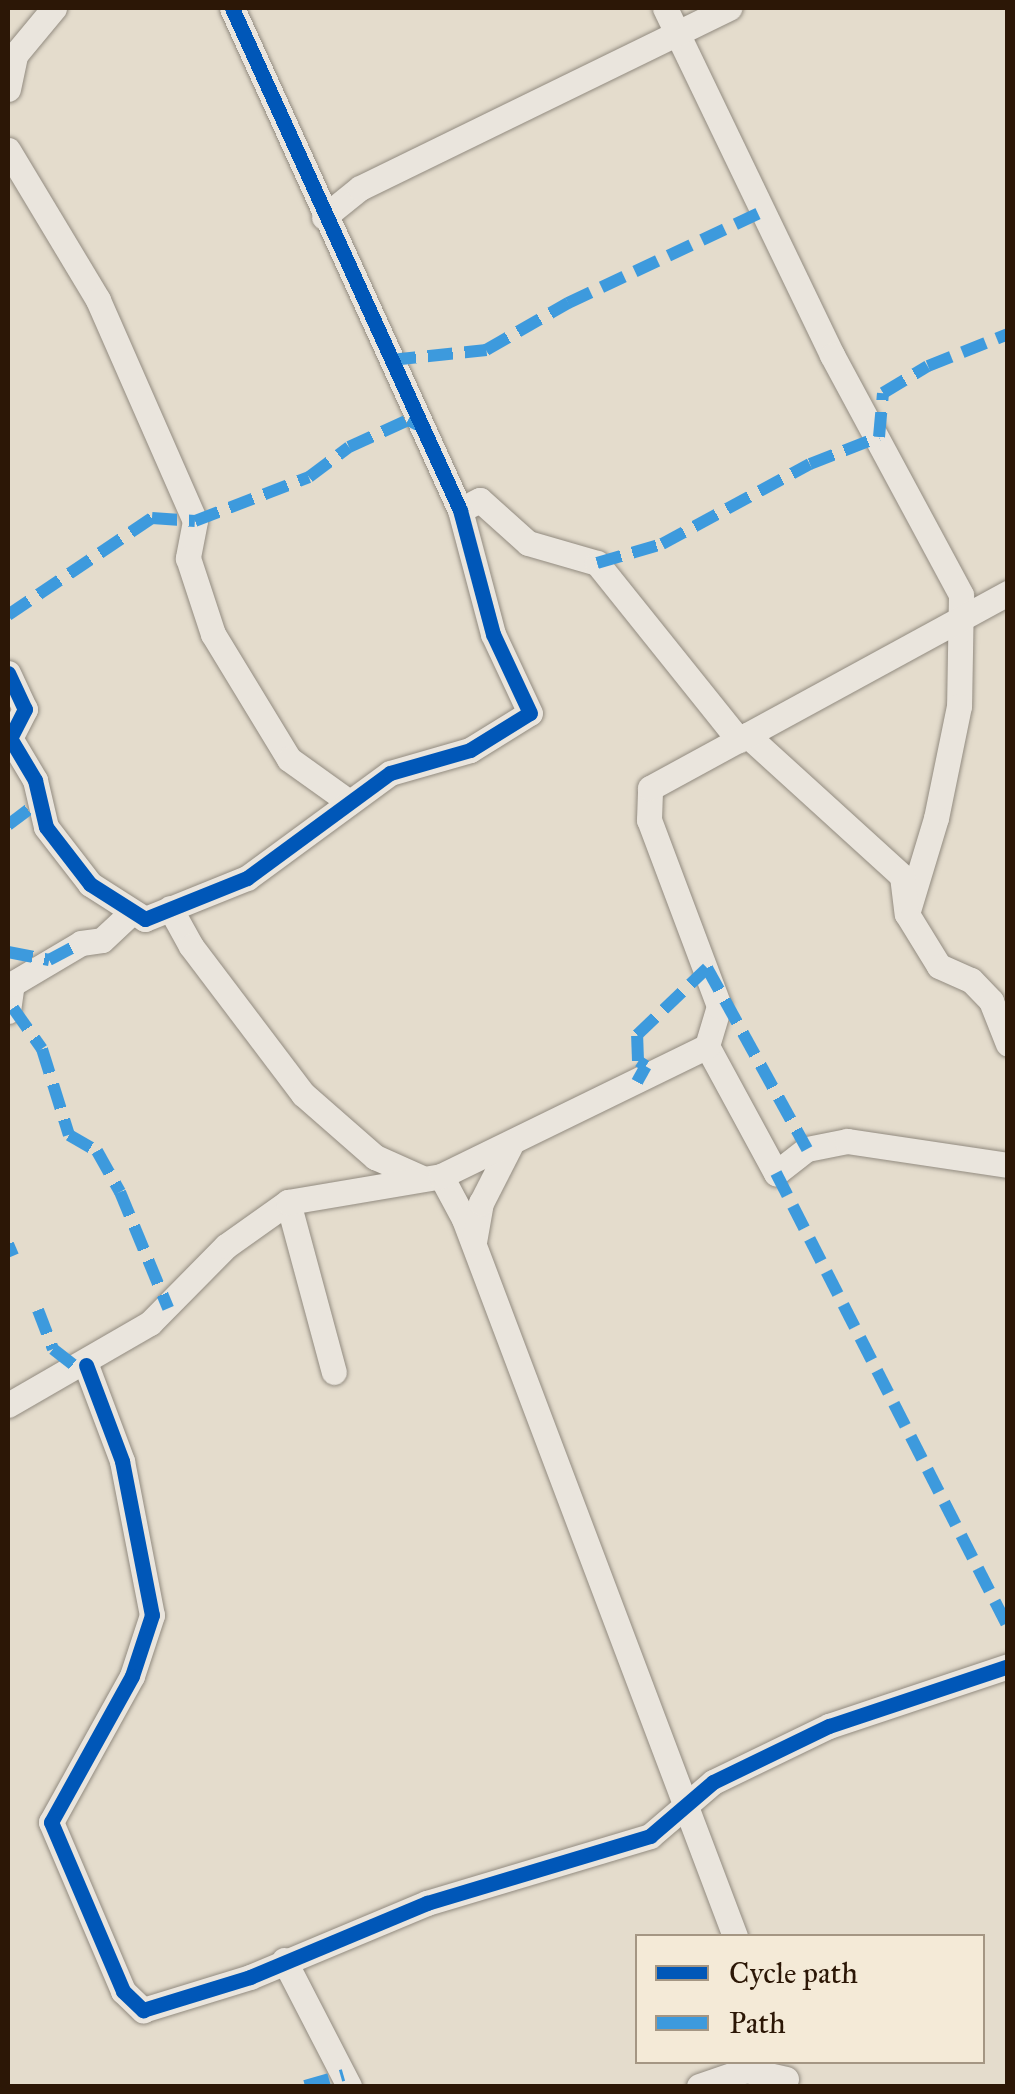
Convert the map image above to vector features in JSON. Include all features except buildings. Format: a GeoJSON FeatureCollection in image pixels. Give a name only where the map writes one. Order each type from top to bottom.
{"type":"FeatureCollection","features":[{"type":"Feature","properties":{"kind":"street"},"geometry":{"type":"LineString","coordinates":[[8,89],[15,55],[54,8]]}},
{"type":"Feature","properties":{"kind":"street"},"geometry":{"type":"LineString","coordinates":[[8,673],[25,709],[10,738],[35,780],[46,827],[90,884],[132,913],[159,918],[170,908],[247,878],[390,773],[470,750],[530,713],[492,634],[460,510],[232,8]]}},
{"type":"Feature","properties":{"kind":"street"},"geometry":{"type":"LineString","coordinates":[[665,8],[832,355],[955,578],[964,616],[959,706],[936,818],[907,914]]}},
{"type":"Feature","properties":{"kind":"street"},"geometry":{"type":"LineString","coordinates":[[324,217],[360,188],[729,8]]}},
{"type":"Feature","properties":{"kind":"street"},"geometry":{"type":"LineString","coordinates":[[8,150],[98,300],[195,520],[188,558],[213,634],[290,759],[349,802]]}},
{"type":"Feature","properties":{"kind":"street"},"geometry":{"type":"LineString","coordinates":[[460,510],[480,500],[528,542],[598,563],[743,738],[902,876],[907,914],[939,966],[971,980],[991,1001],[1008,1044]]}},
{"type":"Feature","properties":{"kind":"street"},"geometry":{"type":"LineString","coordinates":[[1008,593],[743,738],[666,774],[650,788],[648,798],[649,820],[719,1006],[707,1046],[776,1173],[807,1149],[846,1141],[1008,1165]]}},
{"type":"Feature","properties":{"kind":"street"},"geometry":{"type":"LineString","coordinates":[[170,908],[191,946],[302,1094],[375,1157],[433,1177],[473,1247],[733,1934]]}},
{"type":"Feature","properties":{"kind":"street"},"geometry":{"type":"LineString","coordinates":[[8,1010],[12,984],[81,943],[102,940],[132,913]]}},
{"type":"Feature","properties":{"kind":"street"},"geometry":{"type":"LineString","coordinates":[[8,1405],[86,1365],[150,1323],[226,1246],[288,1202],[433,1177],[510,1146],[707,1046]]}},
{"type":"Feature","properties":{"kind":"street"},"geometry":{"type":"LineString","coordinates":[[473,1247],[481,1203],[510,1146]]}},
{"type":"Feature","properties":{"kind":"street"},"geometry":{"type":"LineString","coordinates":[[288,1202],[334,1372]]}},
{"type":"Feature","properties":{"kind":"street"},"geometry":{"type":"LineString","coordinates":[[86,1365],[122,1461],[152,1615],[132,1676],[60,1798],[52,1830],[123,1991],[137,2007],[148,2011],[186,2002],[428,1903],[650,1836],[684,1802],[828,1726],[1008,1666]]}},
{"type":"Feature","properties":{"kind":"street"},"geometry":{"type":"LineString","coordinates":[[284,1960],[349,2086]]}},
{"type":"Feature","properties":{"kind":"street"},"geometry":{"type":"LineString","coordinates":[[699,2086],[748,2066],[784,2076]]}},
{"type":"Feature","properties":{"kind":"marked path"},"geometry":{"type":"LineString","coordinates":[[391,360],[486,350],[568,303],[766,210]]}},
{"type":"Feature","properties":{"kind":"marked path"},"geometry":{"type":"LineString","coordinates":[[597,563],[662,544],[810,464],[879,437],[883,393],[928,366],[1008,334]]}},
{"type":"Feature","properties":{"kind":"marked path"},"geometry":{"type":"LineString","coordinates":[[8,615],[152,518],[195,521],[309,477],[349,447],[408,420],[418,425]]}},
{"type":"Feature","properties":{"kind":"marked path"},"geometry":{"type":"LineString","coordinates":[[8,825],[37,803]]}},
{"type":"Feature","properties":{"kind":"marked path"},"geometry":{"type":"LineString","coordinates":[[8,952],[49,960],[81,943]]}},
{"type":"Feature","properties":{"kind":"marked path"},"geometry":{"type":"LineString","coordinates":[[637,1082],[646,1066],[638,1061],[637,1035],[707,968],[807,1149]]}},
{"type":"Feature","properties":{"kind":"marked path"},"geometry":{"type":"LineString","coordinates":[[13,1008],[42,1049],[69,1135],[97,1151],[120,1192],[168,1308]]}},
{"type":"Feature","properties":{"kind":"marked path"},"geometry":{"type":"LineString","coordinates":[[776,1173],[1008,1627]]}},
{"type":"Feature","properties":{"kind":"marked path"},"geometry":{"type":"LineString","coordinates":[[8,1244],[13,1256]]}},
{"type":"Feature","properties":{"kind":"marked path"},"geometry":{"type":"LineString","coordinates":[[38,1310],[53,1349],[77,1368]]}},
{"type":"Feature","properties":{"kind":"marked path"},"geometry":{"type":"LineString","coordinates":[[305,2086],[343,2075]]}},
{"type":"Feature","properties":{"kind":"cycle path"},"geometry":{"type":"LineString","coordinates":[[8,673],[25,709],[10,738],[35,780],[46,827],[90,884],[145,919],[247,878],[390,773],[470,750],[530,713],[493,634],[460,510],[232,8]]}},
{"type":"Feature","properties":{"kind":"cycle path"},"geometry":{"type":"LineString","coordinates":[[86,1365],[122,1461],[152,1615],[132,1676],[51,1822],[123,1991],[143,2010],[250,1977],[427,1903],[650,1836],[713,1782],[829,1726],[1008,1666]]}}]}
